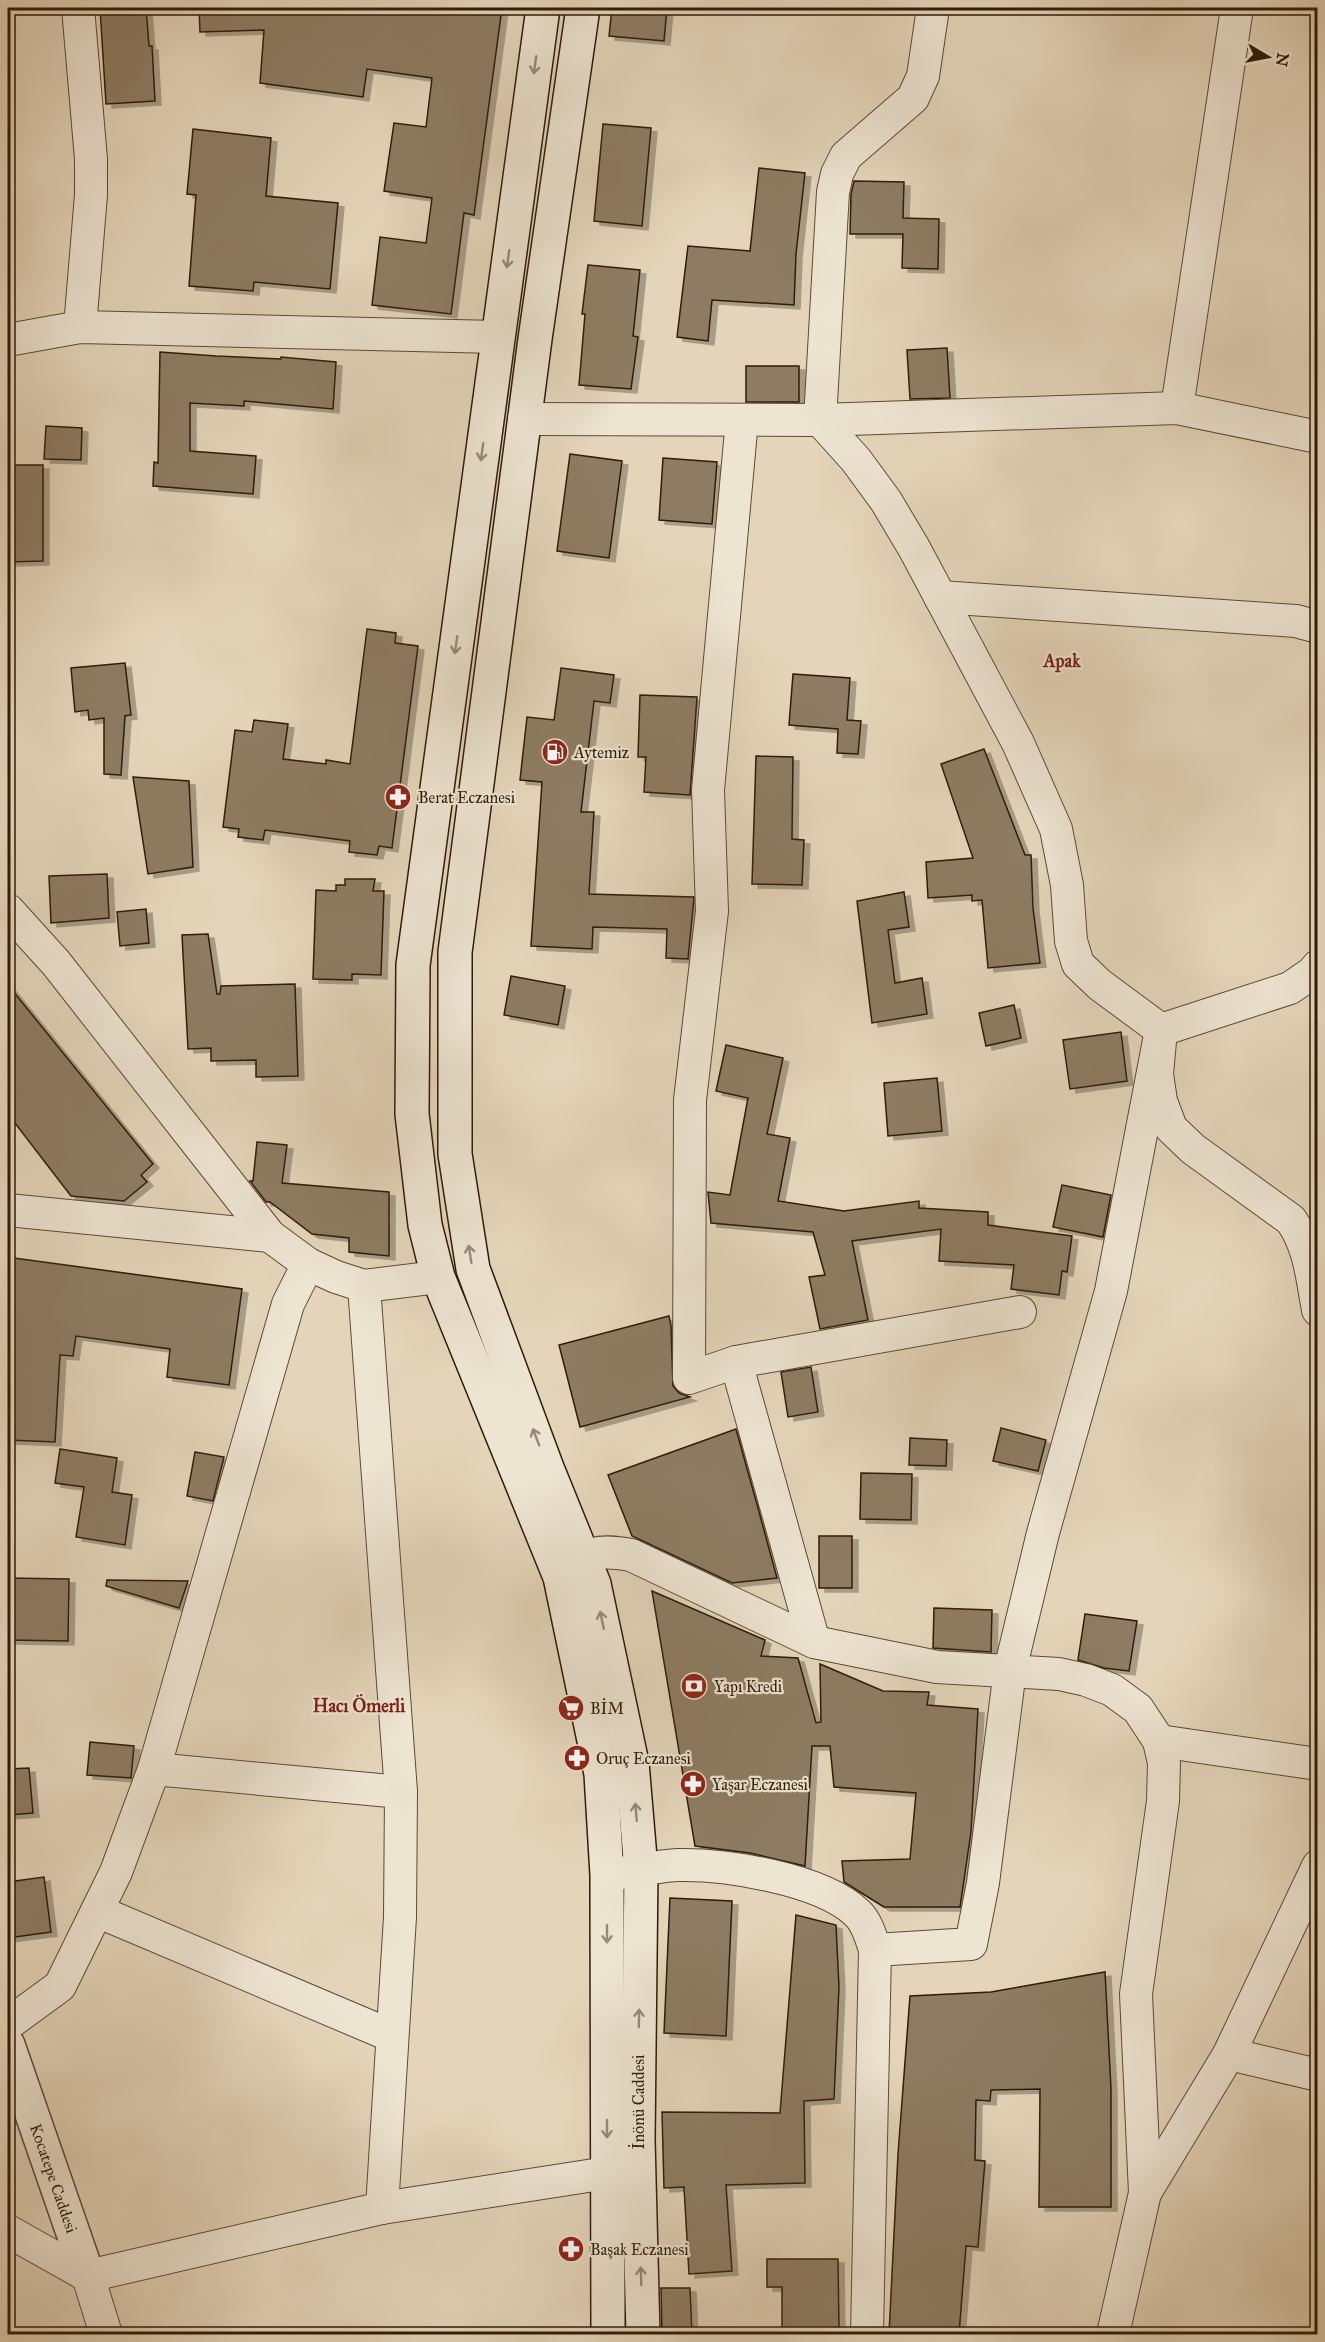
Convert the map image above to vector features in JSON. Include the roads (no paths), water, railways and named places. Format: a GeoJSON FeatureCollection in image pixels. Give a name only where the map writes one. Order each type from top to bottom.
{"type":"FeatureCollection","features":[{"type":"Feature","properties":{"kind":"main road"},"geometry":{"type":"LineString","coordinates":[[543,8],[413,964],[412,1114],[425,1225],[438,1277],[572,1567]]}},
{"type":"Feature","properties":{"kind":"main road"},"geometry":{"type":"LineString","coordinates":[[572,1567],[472,1269],[455,1155],[455,952],[524,419],[583,8]]}},
{"type":"Feature","properties":{"kind":"main road"},"geometry":{"type":"LineString","coordinates":[[497,337],[535,339]]}},
{"type":"Feature","properties":{"kind":"main road"},"geometry":{"type":"LineString","coordinates":[[487,418],[524,419]]}},
{"type":"Feature","properties":{"kind":"main road","name":"İnönü Caddesi"},"geometry":{"type":"LineString","coordinates":[[572,1567],[594,1584],[632,1763],[641,1870],[638,2140],[643,2334]]}},
{"type":"Feature","properties":{"kind":"main road","name":"İnönü Caddesi"},"geometry":{"type":"LineString","coordinates":[[572,1567],[601,1774],[608,1875],[608,2334]]}},
{"type":"Feature","properties":{"kind":"main road","name":"Kocatepe Caddesi"},"geometry":{"type":"LineString","coordinates":[[8,2046],[88,2276]]}},
{"type":"Feature","properties":{"kind":"street"},"geometry":{"type":"LineString","coordinates":[[78,8],[91,159],[80,327]]}},
{"type":"Feature","properties":{"kind":"street"},"geometry":{"type":"LineString","coordinates":[[933,8],[923,76],[913,98],[846,156],[837,174],[833,192],[820,420],[856,460],[886,501],[1018,743],[1056,829],[1067,885],[1071,942],[1078,964],[1100,985],[1161,1030]]}},
{"type":"Feature","properties":{"kind":"street"},"geometry":{"type":"LineString","coordinates":[[1177,408],[1237,8]]}},
{"type":"Feature","properties":{"kind":"street"},"geometry":{"type":"LineString","coordinates":[[8,340],[80,327],[497,337]]}},
{"type":"Feature","properties":{"kind":"street"},"geometry":{"type":"LineString","coordinates":[[524,419],[820,420],[1177,408],[1317,437]]}},
{"type":"Feature","properties":{"kind":"street"},"geometry":{"type":"LineString","coordinates":[[742,420],[708,790],[712,911],[690,1100],[689,1378],[736,1362],[1020,1312]]}},
{"type":"Feature","properties":{"kind":"street"},"geometry":{"type":"LineString","coordinates":[[940,597],[1296,621],[1317,627]]}},
{"type":"Feature","properties":{"kind":"street"},"geometry":{"type":"LineString","coordinates":[[8,910],[56,963],[270,1236],[308,1264],[363,1286],[438,1277]]}},
{"type":"Feature","properties":{"kind":"street"},"geometry":{"type":"LineString","coordinates":[[1161,1030],[1290,988],[1312,973],[1317,966]]}},
{"type":"Feature","properties":{"kind":"street"},"geometry":{"type":"LineString","coordinates":[[1161,1030],[1157,1074],[1161,1101],[1171,1128],[1194,1149],[1291,1220],[1307,1250],[1317,1310]]}},
{"type":"Feature","properties":{"kind":"street"},"geometry":{"type":"LineString","coordinates":[[874,1950],[971,1944],[983,1883],[1010,1670],[1043,1533],[1112,1291],[1161,1030]]}},
{"type":"Feature","properties":{"kind":"street"},"geometry":{"type":"LineString","coordinates":[[8,1210],[270,1236]]}},
{"type":"Feature","properties":{"kind":"street"},"geometry":{"type":"LineString","coordinates":[[8,2024],[60,1986],[116,1872],[154,1769],[288,1304],[308,1264]]}},
{"type":"Feature","properties":{"kind":"street"},"geometry":{"type":"LineString","coordinates":[[363,1286],[401,1792],[399,1917],[382,2208]]}},
{"type":"Feature","properties":{"kind":"street"},"geometry":{"type":"LineString","coordinates":[[736,1362],[814,1642]]}},
{"type":"Feature","properties":{"kind":"street"},"geometry":{"type":"LineString","coordinates":[[572,1567],[608,1551],[631,1555],[814,1642],[937,1667],[1010,1670],[1068,1676],[1112,1690],[1138,1709],[1159,1741],[1164,1763],[1163,1801],[1136,1994],[1145,2193],[1113,2334]]}},
{"type":"Feature","properties":{"kind":"street"},"geometry":{"type":"LineString","coordinates":[[1159,1741],[1317,1764]]}},
{"type":"Feature","properties":{"kind":"street"},"geometry":{"type":"LineString","coordinates":[[154,1769],[401,1792]]}},
{"type":"Feature","properties":{"kind":"street"},"geometry":{"type":"LineString","coordinates":[[608,1875],[677,1865],[718,1866],[815,1888],[842,1900],[859,1914],[870,1932],[874,1950],[867,2334]]}},
{"type":"Feature","properties":{"kind":"street"},"geometry":{"type":"LineString","coordinates":[[1145,2193],[1229,2054],[1317,1866]]}},
{"type":"Feature","properties":{"kind":"street"},"geometry":{"type":"LineString","coordinates":[[97,1911],[392,2036]]}},
{"type":"Feature","properties":{"kind":"street"},"geometry":{"type":"LineString","coordinates":[[1229,2054],[1317,2075]]}},
{"type":"Feature","properties":{"kind":"street"},"geometry":{"type":"LineString","coordinates":[[8,2231],[88,2276],[382,2208],[607,2173]]}},
{"type":"Feature","properties":{"kind":"street"},"geometry":{"type":"LineString","coordinates":[[88,2276],[106,2334]]}},
{"type":"Feature","properties":{"kind":"place","name":"Aytemiz"},"geometry":{"type":"Point","coordinates":[555,752]}},
{"type":"Feature","properties":{"kind":"place","name":"Berat Eczanesi"},"geometry":{"type":"Point","coordinates":[398,797]}},
{"type":"Feature","properties":{"kind":"place","name":"Yapı Kredi"},"geometry":{"type":"Point","coordinates":[694,1686]}},
{"type":"Feature","properties":{"kind":"place","name":"BİM"},"geometry":{"type":"Point","coordinates":[571,1708]}},
{"type":"Feature","properties":{"kind":"place","name":"Oruç Eczanesi"},"geometry":{"type":"Point","coordinates":[577,1758]}},
{"type":"Feature","properties":{"kind":"place","name":"Yaşar Eczanesi"},"geometry":{"type":"Point","coordinates":[693,1784]}},
{"type":"Feature","properties":{"kind":"place","name":"Başak Eczanesi"},"geometry":{"type":"Point","coordinates":[571,2249]}},
{"type":"Feature","properties":{"kind":"district","name":"Apak"},"geometry":{"type":"Point","coordinates":[1062,661]}},
{"type":"Feature","properties":{"kind":"district","name":"Hacı Ömerli"},"geometry":{"type":"Point","coordinates":[359,1706]}}]}
